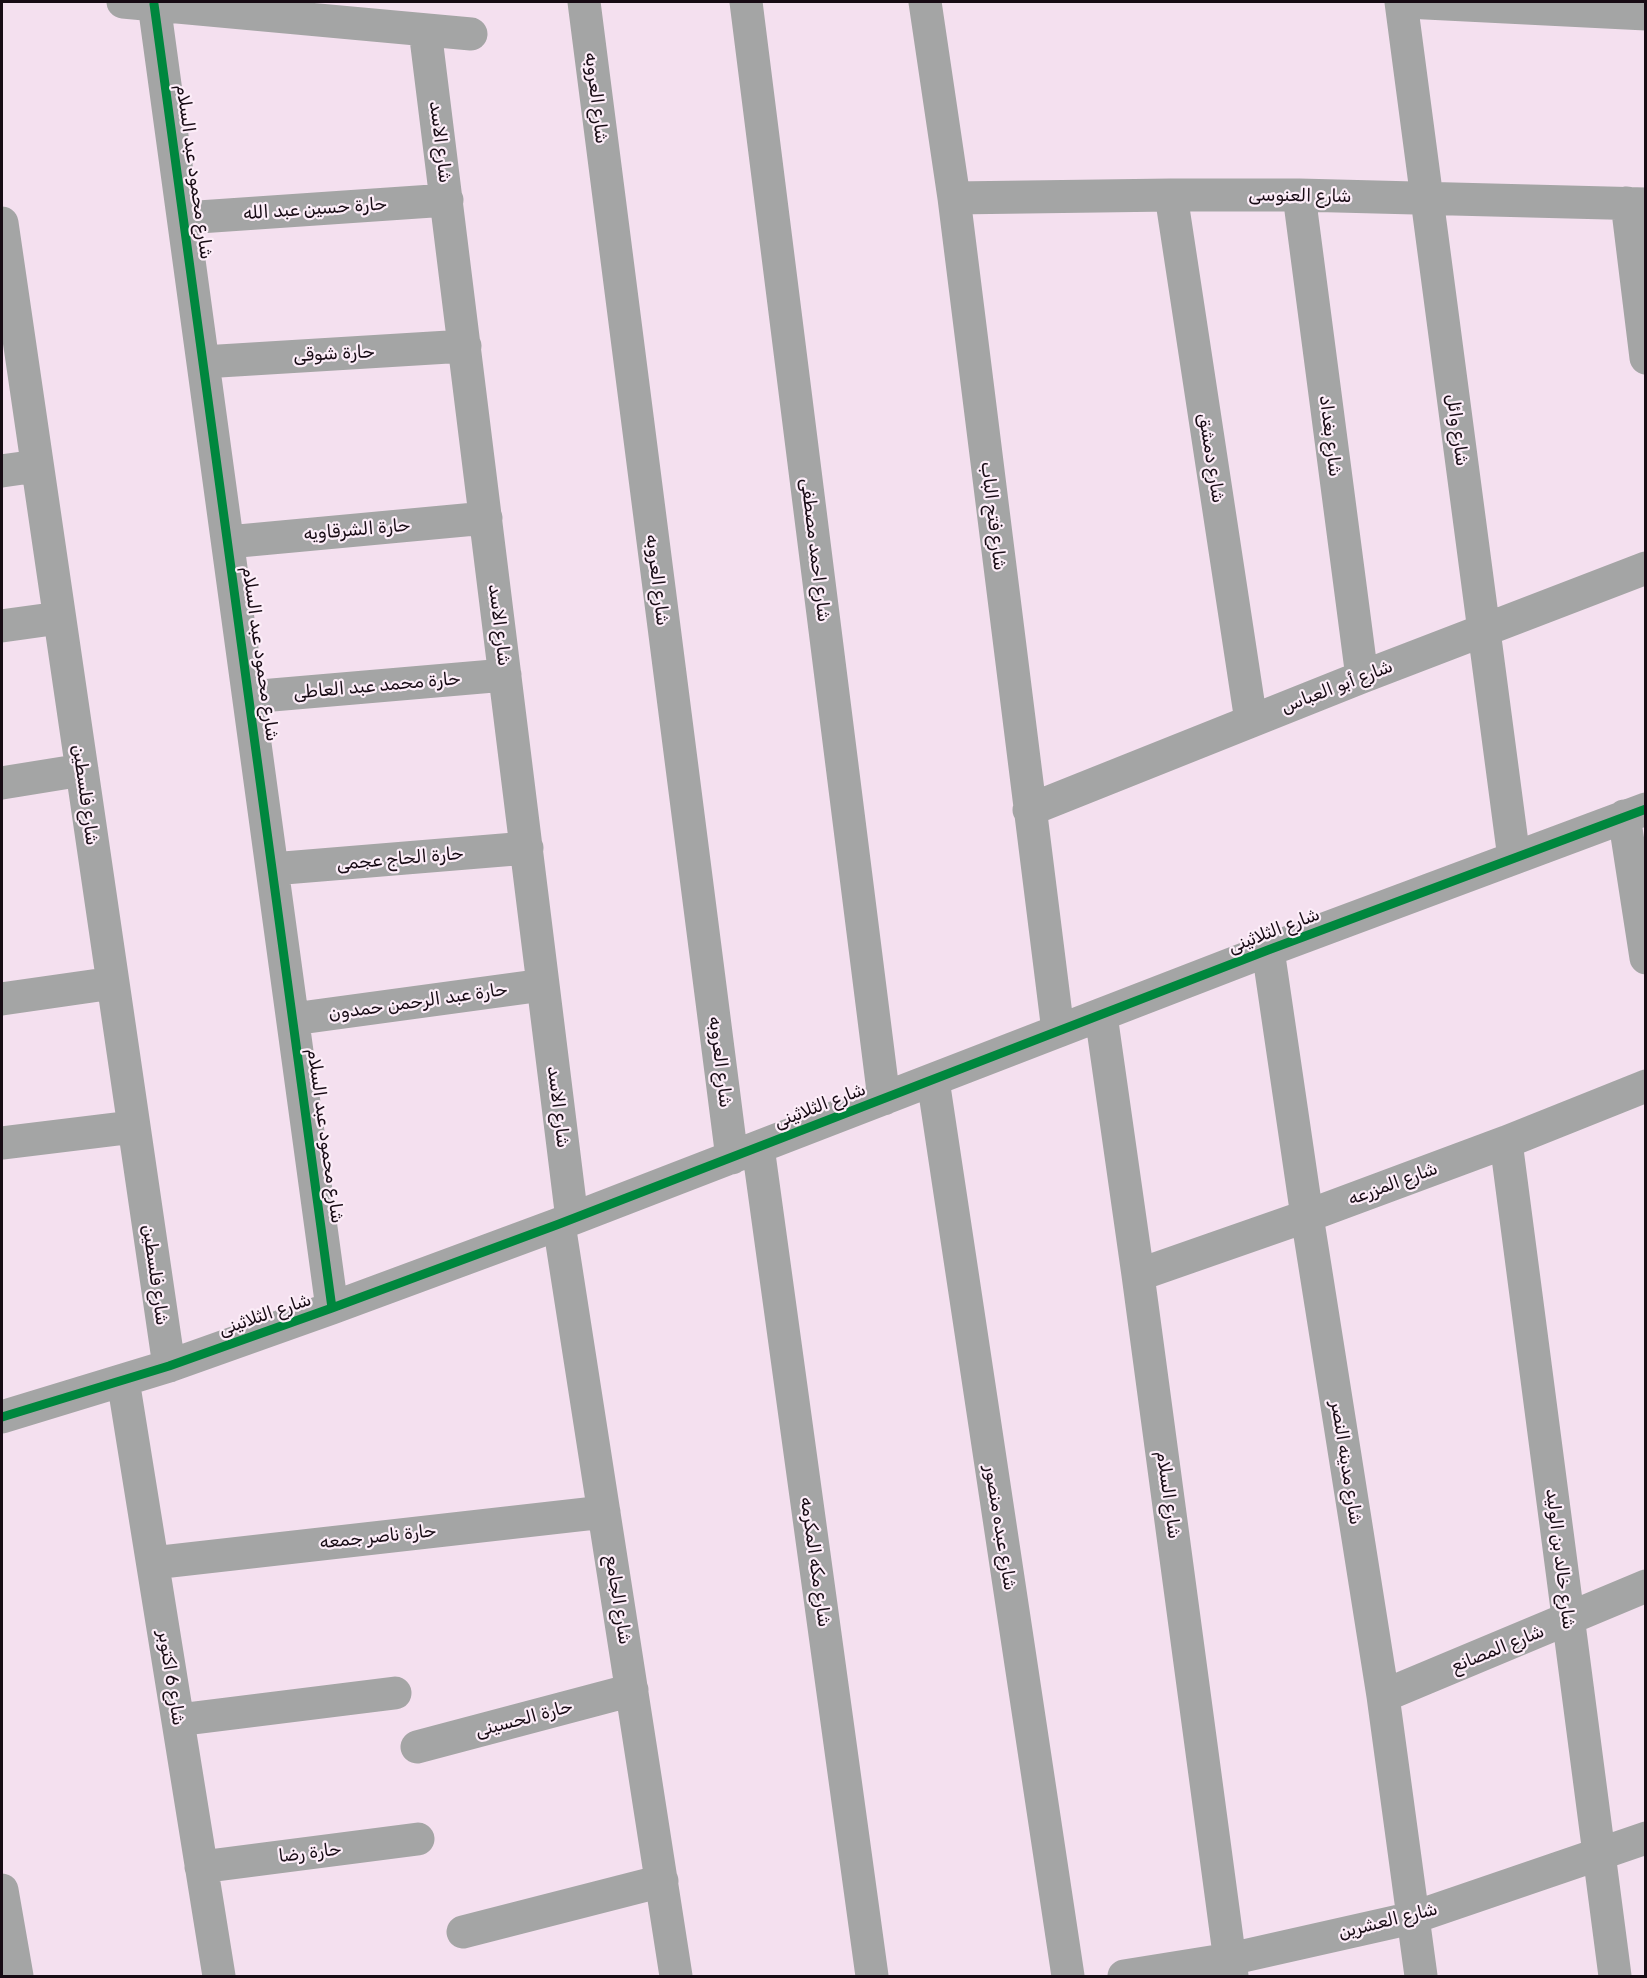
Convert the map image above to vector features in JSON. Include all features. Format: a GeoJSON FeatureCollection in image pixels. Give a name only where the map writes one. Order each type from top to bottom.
{"type":"FeatureCollection","features":[{"type":"Feature","properties":{"kind":"street","name":"شارع العروبه"},"geometry":{"type":"LineString","coordinates":[[584,2],[745,1153]]}},
{"type":"Feature","properties":{"kind":"street","name":"شارع احمد مصطفى"},"geometry":{"type":"LineString","coordinates":[[746,2],[884,1099]]}},
{"type":"Feature","properties":{"kind":"street","name":"شارع فتح الباب"},"geometry":{"type":"LineString","coordinates":[[925,2],[954,198],[1058,1031]]}},
{"type":"Feature","properties":{"kind":"street","name":"شارع وائل"},"geometry":{"type":"LineString","coordinates":[[1401,2],[1514,858]]}},
{"type":"Feature","properties":{"kind":"street"},"geometry":{"type":"LineString","coordinates":[[1406,2],[1508,4],[1646,14]]}},
{"type":"Feature","properties":{"kind":"street"},"geometry":{"type":"LineString","coordinates":[[138,3],[361,13],[425,30],[471,34]]}},
{"type":"Feature","properties":{"kind":"street","name":"شارع محمود عبد السلام"},"geometry":{"type":"LineString","coordinates":[[138,3],[184,218],[332,1308]]}},
{"type":"Feature","properties":{"kind":"street","name":"شارع الاسد"},"geometry":{"type":"LineString","coordinates":[[425,30],[527,848],[566,1222]]}},
{"type":"Feature","properties":{"kind":"street","name":"شارع دمشق"},"geometry":{"type":"LineString","coordinates":[[1171,195],[1251,721]]}},
{"type":"Feature","properties":{"kind":"street","name":"شارع العنوسى"},"geometry":{"type":"LineString","coordinates":[[954,198],[1299,195],[1636,203]]}},
{"type":"Feature","properties":{"kind":"street","name":"شارع بغداد"},"geometry":{"type":"LineString","coordinates":[[1299,195],[1362,677]]}},
{"type":"Feature","properties":{"kind":"street","name":"حارة حسين عبد الله"},"geometry":{"type":"LineString","coordinates":[[184,218],[447,200]]}},
{"type":"Feature","properties":{"kind":"street"},"geometry":{"type":"LineString","coordinates":[[1636,203],[1646,358]]}},
{"type":"Feature","properties":{"kind":"street","name":"شارع فلسطين"},"geometry":{"type":"LineString","coordinates":[[2,223],[12,369],[37,466],[169,1366]]}},
{"type":"Feature","properties":{"kind":"street","name":"حارة شوقى"},"geometry":{"type":"LineString","coordinates":[[203,362],[465,346]]}},
{"type":"Feature","properties":{"kind":"street"},"geometry":{"type":"LineString","coordinates":[[2,471],[37,466]]}},
{"type":"Feature","properties":{"kind":"street","name":"حارة الشرقاويه"},"geometry":{"type":"LineString","coordinates":[[228,542],[486,518]]}},
{"type":"Feature","properties":{"kind":"street","name":"شارع أبو العباس"},"geometry":{"type":"LineString","coordinates":[[1029,810],[1362,677],[1646,568]]}},
{"type":"Feature","properties":{"kind":"street"},"geometry":{"type":"LineString","coordinates":[[2,626],[59,618]]}},
{"type":"Feature","properties":{"kind":"street","name":"حارة محمد عبد العاطى"},"geometry":{"type":"LineString","coordinates":[[249,696],[506,675]]}},
{"type":"Feature","properties":{"kind":"street"},"geometry":{"type":"LineString","coordinates":[[2,783],[82,770]]}},
{"type":"Feature","properties":{"kind":"street","name":"شارع الثلاثينى"},"geometry":{"type":"LineString","coordinates":[[2,1417],[169,1366],[566,1222],[1268,950],[1635,813]]}},
{"type":"Feature","properties":{"kind":"street"},"geometry":{"type":"LineString","coordinates":[[1635,813],[1646,958]]}},
{"type":"Feature","properties":{"kind":"street","name":"حارة الحاج عجمى"},"geometry":{"type":"LineString","coordinates":[[272,869],[527,848]]}},
{"type":"Feature","properties":{"kind":"street","name":"شارع مدينه النصر"},"geometry":{"type":"LineString","coordinates":[[1268,950],[1307,1216],[1383,1696],[1421,1977]]}},
{"type":"Feature","properties":{"kind":"street"},"geometry":{"type":"LineString","coordinates":[[2,999],[112,983]]}},
{"type":"Feature","properties":{"kind":"street","name":"حارة عبد الرحمن حمدون"},"geometry":{"type":"LineString","coordinates":[[293,1019],[543,985]]}},
{"type":"Feature","properties":{"kind":"street","name":"شارع السلام"},"geometry":{"type":"LineString","coordinates":[[1101,1015],[1231,1968]]}},
{"type":"Feature","properties":{"kind":"street","name":"شارع عبده منصور"},"geometry":{"type":"LineString","coordinates":[[933,1080],[1068,1977]]}},
{"type":"Feature","properties":{"kind":"street","name":"شارع المزرعه"},"geometry":{"type":"LineString","coordinates":[[1138,1275],[1307,1216],[1506,1142],[1646,1086]]}},
{"type":"Feature","properties":{"kind":"street"},"geometry":{"type":"LineString","coordinates":[[2,1143],[133,1127]]}},
{"type":"Feature","properties":{"kind":"street","name":"شارع خالد بن الوليد"},"geometry":{"type":"LineString","coordinates":[[1506,1142],[1615,1977]]}},
{"type":"Feature","properties":{"kind":"street","name":"شارع مكه المكرمه"},"geometry":{"type":"LineString","coordinates":[[745,1153],[872,1977]]}},
{"type":"Feature","properties":{"kind":"street","name":"شارع الجامع"},"geometry":{"type":"LineString","coordinates":[[566,1222],[604,1512],[676,1977]]}},
{"type":"Feature","properties":{"kind":"street","name":"شارع 6 اكتوبر"},"geometry":{"type":"LineString","coordinates":[[123,1380],[219,1977]]}},
{"type":"Feature","properties":{"kind":"street","name":"حارة ناصر جمعه"},"geometry":{"type":"LineString","coordinates":[[153,1563],[604,1512]]}},
{"type":"Feature","properties":{"kind":"street","name":"شارع المصانع"},"geometry":{"type":"LineString","coordinates":[[1383,1696],[1646,1586]]}},
{"type":"Feature","properties":{"kind":"street","name":"حارة الحسينى"},"geometry":{"type":"LineString","coordinates":[[417,1747],[632,1690]]}},
{"type":"Feature","properties":{"kind":"street"},"geometry":{"type":"LineString","coordinates":[[178,1720],[395,1693]]}},
{"type":"Feature","properties":{"kind":"street","name":"شارع العشرين"},"geometry":{"type":"LineString","coordinates":[[1124,1977],[1231,1968],[1412,1918],[1646,1838]]}},
{"type":"Feature","properties":{"kind":"street","name":"حارة رضا"},"geometry":{"type":"LineString","coordinates":[[201,1867],[418,1839]]}},
{"type":"Feature","properties":{"kind":"street"},"geometry":{"type":"LineString","coordinates":[[463,1932],[662,1881]]}},
{"type":"Feature","properties":{"kind":"street"},"geometry":{"type":"LineString","coordinates":[[2,1890],[17,1977]]}},
{"type":"Feature","properties":{"kind":"cycle path"},"geometry":{"type":"LineString","coordinates":[[154,4],[332,1308]]}},
{"type":"Feature","properties":{"kind":"cycle path"},"geometry":{"type":"LineString","coordinates":[[2,1417],[169,1366],[332,1308],[559,1224],[1268,950],[1646,809]]}}]}
